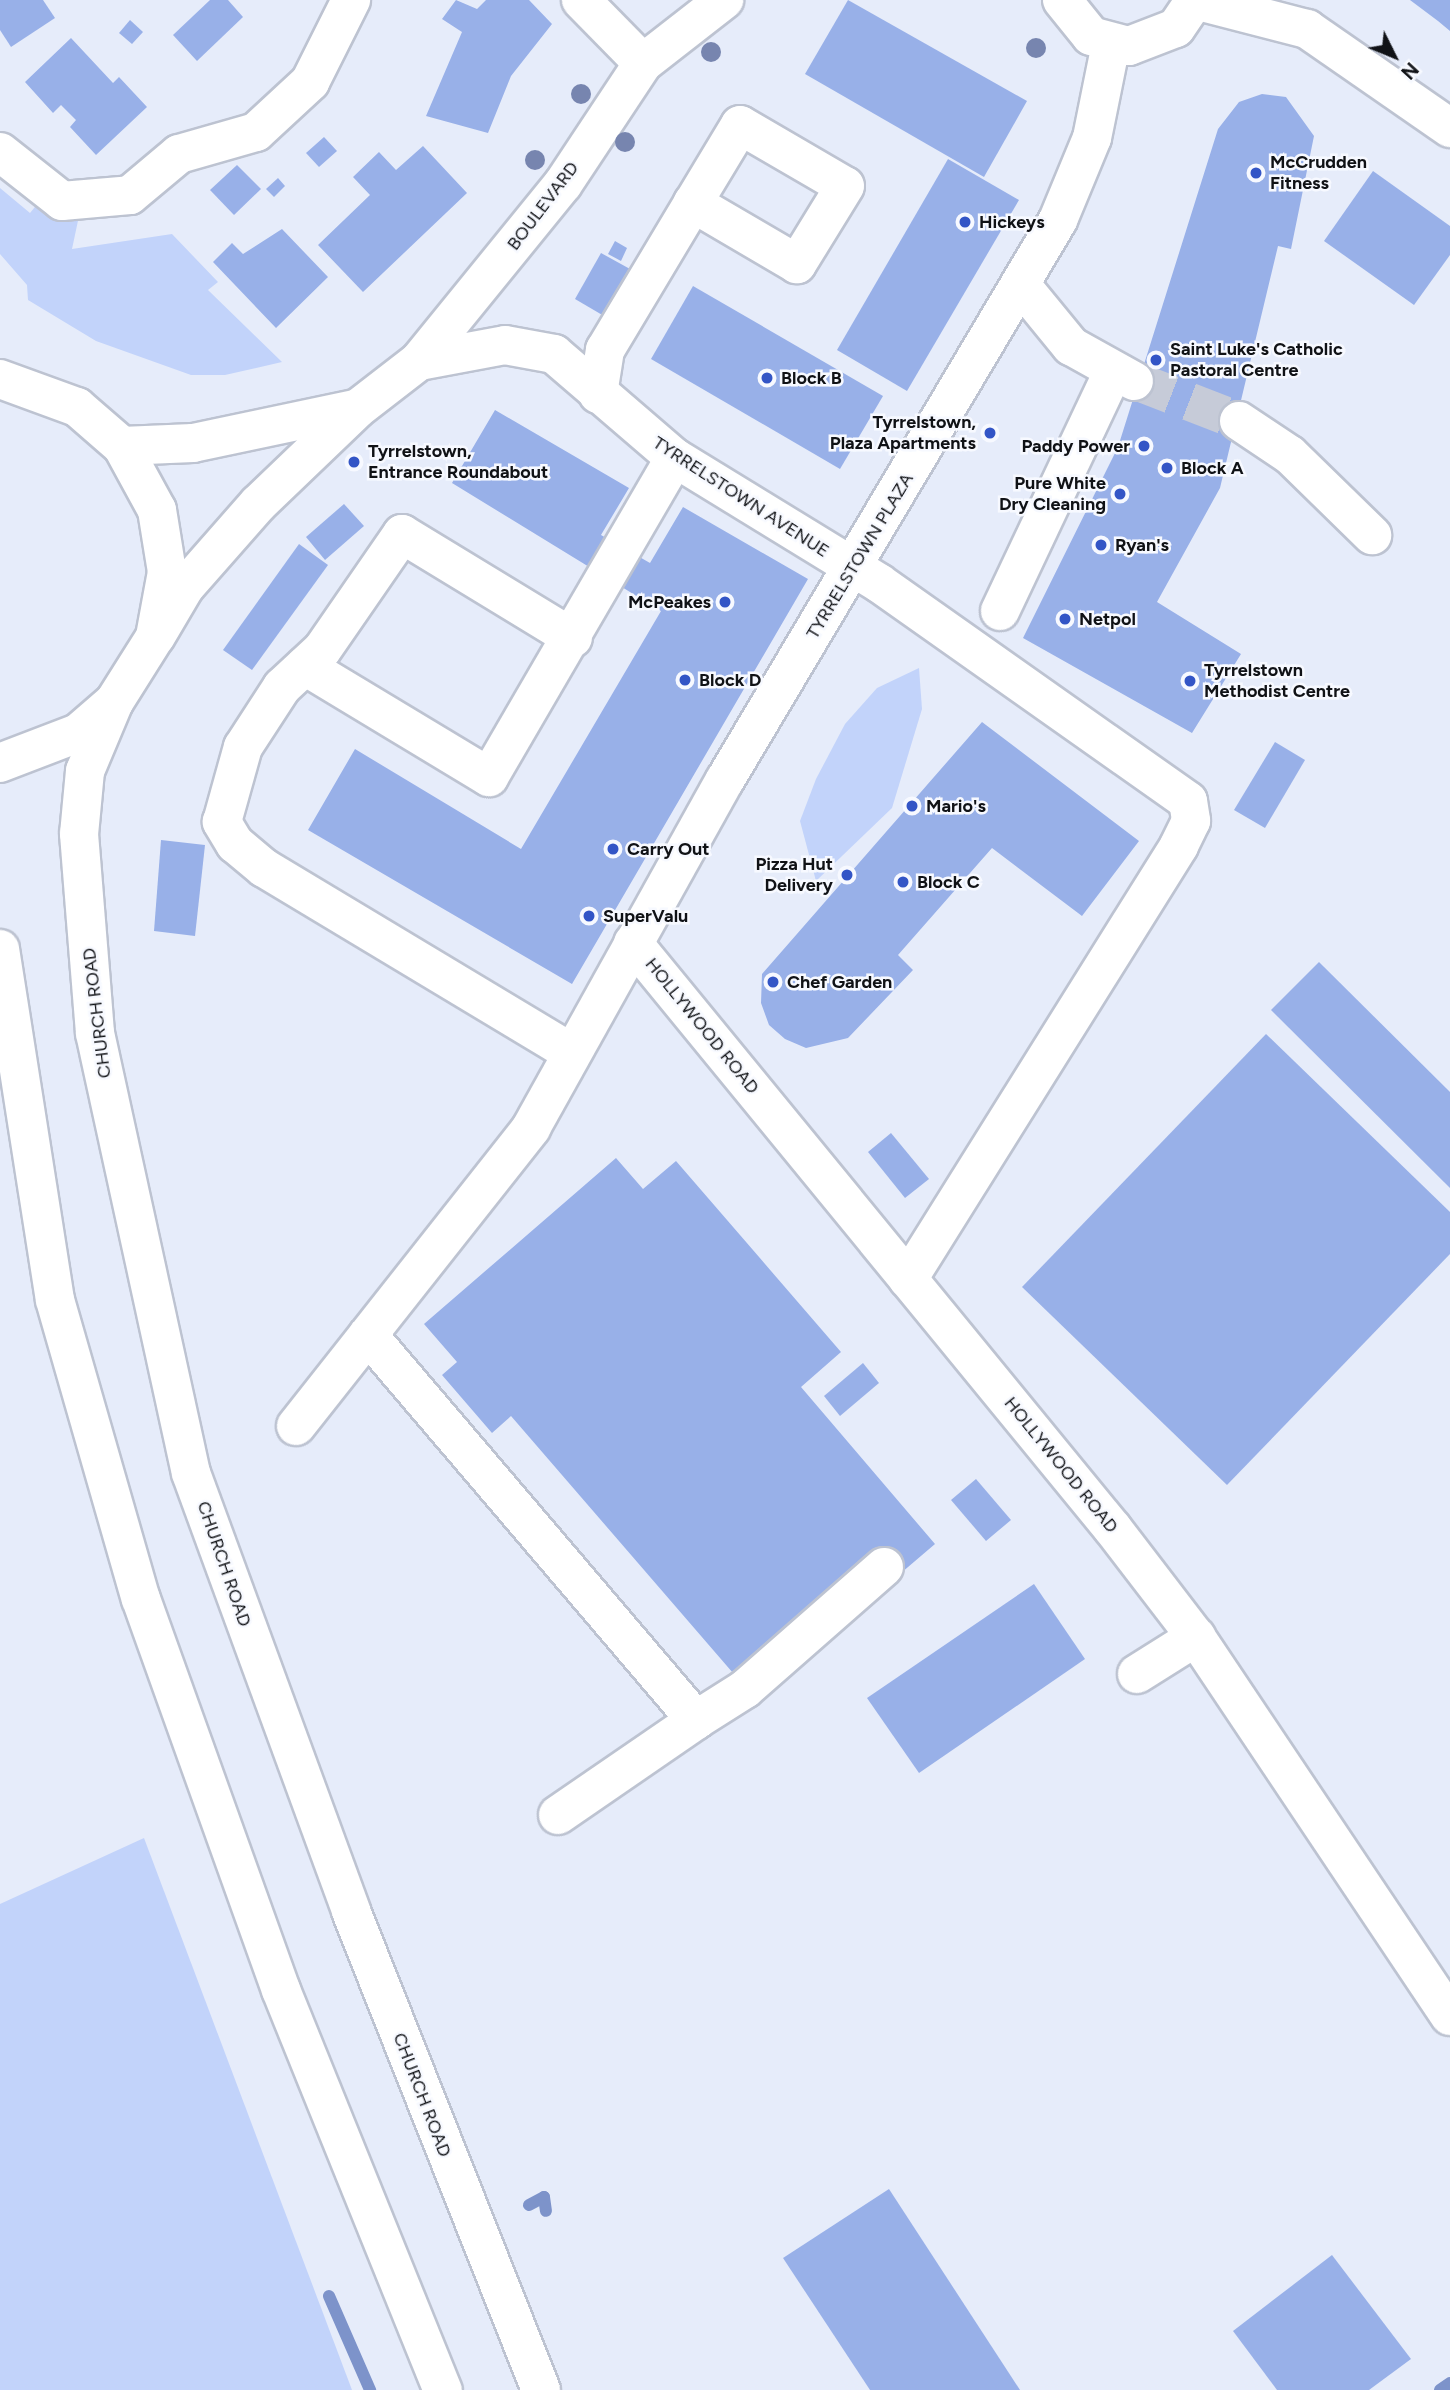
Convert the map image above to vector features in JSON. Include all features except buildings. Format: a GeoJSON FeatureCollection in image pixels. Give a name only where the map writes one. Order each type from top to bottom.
{"type":"FeatureCollection","features":[{"type":"Feature","properties":{"kind":"street"},"geometry":{"type":"LineString","coordinates":[[0,152],[62,201],[130,195],[178,154],[256,132],[310,82],[351,0]]}},
{"type":"Feature","properties":{"kind":"street"},"geometry":{"type":"LineString","coordinates":[[582,0],[643,63]]}},
{"type":"Feature","properties":{"kind":"street","name":"BOULEVARD"},"geometry":{"type":"LineString","coordinates":[[114,702],[185,587],[258,504],[357,409],[419,361],[563,184],[643,63],[724,0]]}},
{"type":"Feature","properties":{"kind":"street"},"geometry":{"type":"LineString","coordinates":[[1062,0],[1074,22],[1111,44],[1162,37],[1195,0],[1307,29],[1450,128]]}},
{"type":"Feature","properties":{"kind":"street","name":"TYRRELSTOWN PLAZA"},"geometry":{"type":"LineString","coordinates":[[296,1426],[531,1128],[633,943],[1058,220],[1091,138],[1111,44]]}},
{"type":"Feature","properties":{"kind":"street"},"geometry":{"type":"LineString","coordinates":[[598,394],[605,350],[693,203]]}},
{"type":"Feature","properties":{"kind":"street"},"geometry":{"type":"LineString","coordinates":[[1000,611],[1125,377],[1071,345],[1021,285]]}},
{"type":"Feature","properties":{"kind":"street","name":"TYRRELSTOWN AVENUE"},"geometry":{"type":"LineString","coordinates":[[419,361],[505,345],[554,354],[675,458],[852,568],[1188,801],[1191,821],[1179,846],[908,1279]]}},
{"type":"Feature","properties":{"kind":"street"},"geometry":{"type":"LineString","coordinates":[[0,379],[77,407],[122,446],[157,510],[167,572],[155,638]]}},
{"type":"Feature","properties":{"kind":"street","name":"BOULEVARD"},"geometry":{"type":"LineString","coordinates":[[122,446],[193,443],[357,409]]}},
{"type":"Feature","properties":{"kind":"street"},"geometry":{"type":"LineString","coordinates":[[1239,421],[1290,455],[1372,535]]}},
{"type":"Feature","properties":{"kind":"street"},"geometry":{"type":"LineString","coordinates":[[305,666],[489,777],[573,638],[675,458]]}},
{"type":"Feature","properties":{"kind":"street"},"geometry":{"type":"LineString","coordinates":[[572,1053],[264,868],[235,844],[222,822],[243,747],[282,687],[305,666],[402,534],[573,638]]}},
{"type":"Feature","properties":{"kind":"street"},"geometry":{"type":"LineString","coordinates":[[0,763],[78,733],[114,702]]}},
{"type":"Feature","properties":{"kind":"street","name":"CHURCH ROAD"},"geometry":{"type":"LineString","coordinates":[[114,702],[85,771],[79,834],[96,1033],[191,1473],[351,1911],[541,2390]]}},
{"type":"Feature","properties":{"kind":"street","name":"HOLLYWOOD ROAD"},"geometry":{"type":"LineString","coordinates":[[633,943],[908,1279],[1195,1637],[1450,2016]]}},
{"type":"Feature","properties":{"kind":"street"},"geometry":{"type":"LineString","coordinates":[[0,949],[55,1300],[141,1599],[281,1990],[443,2390]]}},
{"type":"Feature","properties":{"kind":"street"},"geometry":{"type":"LineString","coordinates":[[368,1335],[696,1720]]}},
{"type":"Feature","properties":{"kind":"street"},"geometry":{"type":"LineString","coordinates":[[558,1815],[745,1689],[884,1567]]}},
{"type":"Feature","properties":{"kind":"street"},"geometry":{"type":"LineString","coordinates":[[1137,1674],[1195,1637]]}},
{"type":"Feature","properties":{"kind":"shaded area"},"geometry":{"type":"Polygon","coordinates":[[[0,188],[30,213],[39,202],[79,216],[72,249],[172,234],[218,282],[208,290],[282,362],[225,375],[191,375],[96,341],[28,300],[27,285],[0,254],[0,188]]]}},
{"type":"Feature","properties":{"kind":"shaded area"},"geometry":{"type":"Polygon","coordinates":[[[919,668],[922,709],[892,808],[816,881],[800,821],[816,779],[845,724],[877,688],[919,668]]]}},
{"type":"Feature","properties":{"kind":"shaded area"},"geometry":{"type":"Polygon","coordinates":[[[144,1838],[352,2390],[0,2390],[0,1904],[144,1838]]]}},
{"type":"Feature","properties":{"kind":"waterway"},"geometry":{"type":"LineString","coordinates":[[529,2205],[544,2197],[546,2211]]}},
{"type":"Feature","properties":{"kind":"waterway"},"geometry":{"type":"LineString","coordinates":[[329,2296],[370,2390]]}},
{"type":"Feature","properties":{"kind":"waterway"},"geometry":{"type":"LineString","coordinates":[[1440,2390],[1450,2383]]}},
{"type":"Feature","properties":{"kind":"tunnel"},"geometry":{"type":"LineString","coordinates":[[1136,381],[1239,421]]}},
{"type":"Feature","properties":{"kind":"place","name":"McCrudden Fitness"},"geometry":{"type":"Point","coordinates":[1256,173]}},
{"type":"Feature","properties":{"kind":"place","name":"Hickeys"},"geometry":{"type":"Point","coordinates":[965,222]}},
{"type":"Feature","properties":{"kind":"place","name":"Saint Luke's Catholic Pastoral Centre"},"geometry":{"type":"Point","coordinates":[1156,360]}},
{"type":"Feature","properties":{"kind":"place","name":"Block B"},"geometry":{"type":"Point","coordinates":[767,378]}},
{"type":"Feature","properties":{"kind":"place","name":"Tyrrelstown, Plaza Apartments"},"geometry":{"type":"Point","coordinates":[990,433]}},
{"type":"Feature","properties":{"kind":"place","name":"Paddy Power"},"geometry":{"type":"Point","coordinates":[1144,446]}},
{"type":"Feature","properties":{"kind":"place","name":"Tyrrelstown, Entrance Roundabout"},"geometry":{"type":"Point","coordinates":[354,462]}},
{"type":"Feature","properties":{"kind":"place","name":"Block A"},"geometry":{"type":"Point","coordinates":[1167,468]}},
{"type":"Feature","properties":{"kind":"place","name":"Pure White Dry Cleaning"},"geometry":{"type":"Point","coordinates":[1120,494]}},
{"type":"Feature","properties":{"kind":"place","name":"Ryan's"},"geometry":{"type":"Point","coordinates":[1101,545]}},
{"type":"Feature","properties":{"kind":"place","name":"McPeakes"},"geometry":{"type":"Point","coordinates":[725,602]}},
{"type":"Feature","properties":{"kind":"place","name":"Netpol"},"geometry":{"type":"Point","coordinates":[1065,619]}},
{"type":"Feature","properties":{"kind":"place","name":"Block D"},"geometry":{"type":"Point","coordinates":[685,680]}},
{"type":"Feature","properties":{"kind":"place","name":"Tyrrelstown Methodist Centre"},"geometry":{"type":"Point","coordinates":[1190,681]}},
{"type":"Feature","properties":{"kind":"place","name":"Mario's"},"geometry":{"type":"Point","coordinates":[912,806]}},
{"type":"Feature","properties":{"kind":"place","name":"Carry Out"},"geometry":{"type":"Point","coordinates":[613,849]}},
{"type":"Feature","properties":{"kind":"place","name":"Pizza Hut Delivery"},"geometry":{"type":"Point","coordinates":[847,875]}},
{"type":"Feature","properties":{"kind":"place","name":"Block C"},"geometry":{"type":"Point","coordinates":[903,882]}},
{"type":"Feature","properties":{"kind":"place","name":"SuperValu"},"geometry":{"type":"Point","coordinates":[589,916]}},
{"type":"Feature","properties":{"kind":"place","name":"Chef Garden"},"geometry":{"type":"Point","coordinates":[773,982]}}]}
